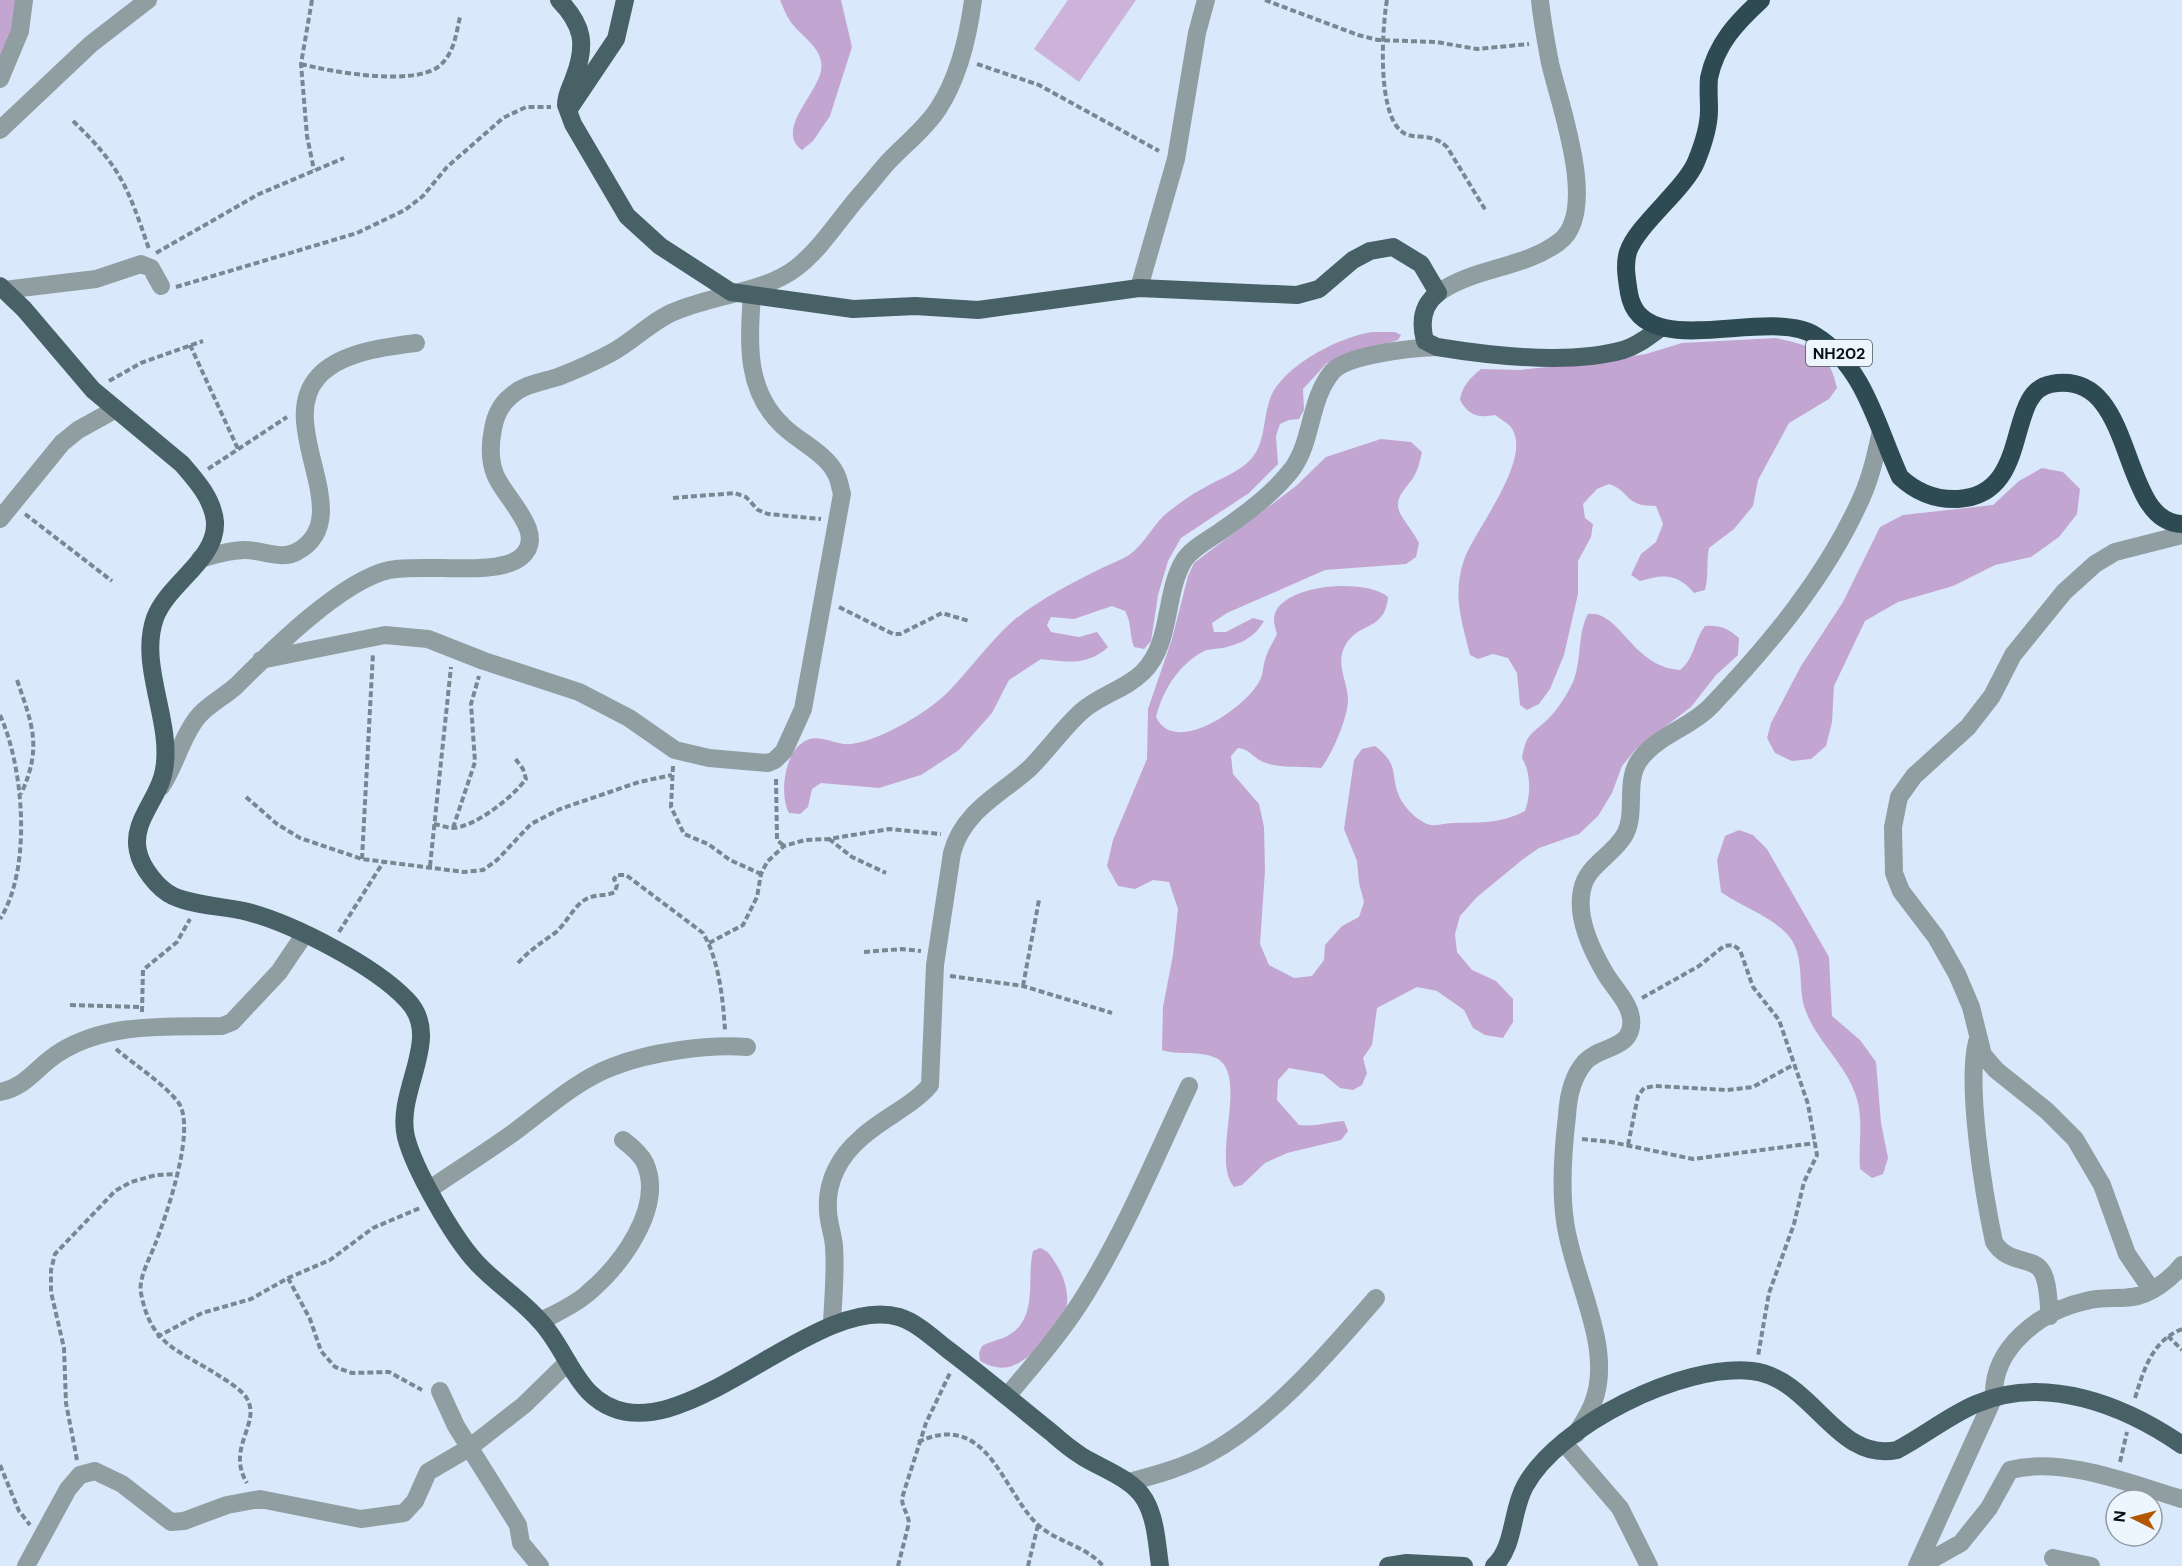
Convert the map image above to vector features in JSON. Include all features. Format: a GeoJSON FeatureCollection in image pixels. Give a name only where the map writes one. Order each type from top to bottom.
{"type":"FeatureCollection","features":[{"type":"Feature","properties":{"kind":"highway"},"geometry":{"type":"LineString","coordinates":[[1659,328],[1638,316],[1630,297],[1625,272],[1628,251],[1695,165],[1707,132],[1709,78],[1723,39],[1761,0]]}},
{"type":"Feature","properties":{"kind":"highway","name":"NH202"},"geometry":{"type":"LineString","coordinates":[[1659,328],[1789,327],[1814,333],[1836,350],[1853,369],[1900,477],[1912,488],[1930,496],[1966,498],[1983,492],[1998,481],[2009,465],[2021,423],[2036,392],[2048,384],[2062,382],[2078,386],[2093,393],[2115,425],[2155,513],[2165,521],[2182,525]]}},
{"type":"Feature","properties":{"kind":"main road"},"geometry":{"type":"LineString","coordinates":[[559,0],[574,16],[581,30],[578,68],[566,99],[568,111],[582,141],[634,224],[660,246],[731,292],[853,309],[915,306],[978,310],[1139,288],[1297,295],[1319,289],[1353,260],[1370,251],[1393,247],[1421,264],[1438,293],[1430,299],[1423,312],[1422,329],[1425,341],[1437,346],[1538,357],[1588,356],[1624,350],[1645,340],[1659,328]]}},
{"type":"Feature","properties":{"kind":"main road"},"geometry":{"type":"LineString","coordinates":[[568,111],[616,39],[626,0]]}},
{"type":"Feature","properties":{"kind":"main road"},"geometry":{"type":"LineString","coordinates":[[2,288],[93,390],[143,430],[194,478],[211,505],[215,524],[211,543],[167,597],[154,619],[151,643],[165,747],[165,767],[160,789],[138,831],[138,853],[163,890],[177,898],[282,923],[358,964],[400,992],[416,1009],[423,1028],[421,1048],[405,1096],[405,1133],[434,1196],[459,1241],[478,1265],[541,1321],[585,1387],[603,1405],[625,1413],[646,1413],[672,1406],[701,1394],[832,1324],[856,1318],[897,1317],[931,1336],[1076,1453],[1129,1482],[1145,1499],[1153,1523],[1160,1566]]}},
{"type":"Feature","properties":{"kind":"main road"},"geometry":{"type":"LineString","coordinates":[[1494,1566],[1502,1559],[1517,1504],[1525,1486],[1553,1451],[1608,1414],[1678,1379],[1709,1371],[1756,1371],[1797,1391],[1854,1445],[1867,1451],[1883,1453],[1897,1450],[1959,1412],[1994,1397],[2020,1394],[2077,1396],[2138,1419],[2182,1445]]}},
{"type":"Feature","properties":{"kind":"main road"},"geometry":{"type":"LineString","coordinates":[[1388,1566],[1407,1563],[1462,1566]]}},
{"type":"Feature","properties":{"kind":"street"},"geometry":{"type":"LineString","coordinates":[[0,79],[20,31],[24,0]]}},
{"type":"Feature","properties":{"kind":"street"},"geometry":{"type":"LineString","coordinates":[[0,130],[91,44],[148,0]]}},
{"type":"Feature","properties":{"kind":"street"},"geometry":{"type":"LineString","coordinates":[[160,789],[195,720],[296,629],[372,577],[387,571],[426,566],[494,568],[508,566],[524,555],[531,544],[529,530],[494,472],[490,449],[494,425],[501,407],[512,395],[526,386],[558,376],[614,352],[671,312],[731,292],[760,286],[796,268],[937,111],[954,80],[973,0]]}},
{"type":"Feature","properties":{"kind":"street"},"geometry":{"type":"LineString","coordinates":[[1139,288],[1176,159],[1197,33],[1206,0]]}},
{"type":"Feature","properties":{"kind":"street"},"geometry":{"type":"LineString","coordinates":[[1438,293],[1467,277],[1543,252],[1562,241],[1572,224],[1577,183],[1568,132],[1546,41],[1540,0]]}},
{"type":"Feature","properties":{"kind":"street"},"geometry":{"type":"LineString","coordinates":[[2,288],[96,279],[141,264],[151,268],[161,286]]}},
{"type":"Feature","properties":{"kind":"street"},"geometry":{"type":"LineString","coordinates":[[261,660],[374,637],[405,636],[428,639],[483,661],[579,692],[629,718],[675,750],[709,758],[758,763],[776,760],[784,751],[803,709],[842,494],[835,471],[781,425],[764,402],[754,379],[749,354],[752,296]]}},
{"type":"Feature","properties":{"kind":"street"},"geometry":{"type":"LineString","coordinates":[[200,559],[245,550],[281,555],[297,553],[309,543],[316,532],[322,513],[319,486],[306,440],[304,421],[306,405],[314,382],[333,366],[383,348],[416,343]]}},
{"type":"Feature","properties":{"kind":"street"},"geometry":{"type":"LineString","coordinates":[[832,1324],[834,1245],[828,1211],[828,1193],[833,1176],[844,1154],[861,1137],[924,1092],[930,1085],[933,1064],[937,954],[957,836],[982,805],[1029,768],[1083,710],[1144,672],[1159,645],[1169,612],[1174,581],[1184,559],[1259,503],[1292,468],[1304,448],[1310,417],[1320,392],[1333,370],[1356,360],[1394,350],[1437,346]]}},
{"type":"Feature","properties":{"kind":"street"},"geometry":{"type":"LineString","coordinates":[[0,519],[62,443],[78,430],[116,409]]}},
{"type":"Feature","properties":{"kind":"street"},"geometry":{"type":"LineString","coordinates":[[1649,1566],[1620,1508],[1570,1438],[1594,1403],[1600,1374],[1596,1338],[1570,1253],[1565,1221],[1562,1188],[1572,1084],[1586,1061],[1601,1052],[1618,1047],[1631,1031],[1631,1016],[1627,1007],[1605,973],[1590,942],[1582,914],[1581,893],[1587,873],[1613,851],[1625,834],[1631,811],[1631,784],[1640,759],[1710,708],[1803,600],[1861,498],[1881,431]]}},
{"type":"Feature","properties":{"kind":"street"},"geometry":{"type":"LineString","coordinates":[[2151,1289],[2127,1254],[2102,1185],[2075,1140],[2047,1111],[1996,1070],[1983,1055],[1971,1007],[1957,974],[1936,937],[1901,891],[1894,873],[1893,827],[1899,797],[1914,776],[1968,727],[1992,696],[2013,655],[2076,581],[2095,564],[2115,552],[2128,547],[2157,544],[2182,536]]}},
{"type":"Feature","properties":{"kind":"street"},"geometry":{"type":"LineString","coordinates":[[0,1092],[24,1083],[59,1052],[102,1036],[141,1028],[222,1026],[232,1022],[279,972],[304,934]]}},
{"type":"Feature","properties":{"kind":"street"},"geometry":{"type":"LineString","coordinates":[[1978,1038],[1974,1055],[1976,1111],[1994,1242],[2000,1252],[2009,1257],[2036,1264],[2042,1270],[2050,1316]]}},
{"type":"Feature","properties":{"kind":"street"},"geometry":{"type":"LineString","coordinates":[[434,1196],[561,1096],[612,1067],[674,1052],[726,1045],[747,1047]]}},
{"type":"Feature","properties":{"kind":"street"},"geometry":{"type":"LineString","coordinates":[[1007,1396],[1050,1346],[1085,1295],[1110,1251],[1189,1086]]}},
{"type":"Feature","properties":{"kind":"street"},"geometry":{"type":"LineString","coordinates":[[541,1321],[586,1295],[614,1269],[632,1244],[648,1200],[649,1172],[637,1150],[623,1140]]}},
{"type":"Feature","properties":{"kind":"street"},"geometry":{"type":"LineString","coordinates":[[1919,1566],[1994,1397],[1996,1372],[2003,1356],[2012,1344],[2050,1316],[2085,1301],[2135,1297],[2172,1277],[2182,1265]]}},
{"type":"Feature","properties":{"kind":"street"},"geometry":{"type":"LineString","coordinates":[[1129,1482],[1164,1473],[1210,1453],[1248,1425],[1294,1387],[1376,1298]]}},
{"type":"Feature","properties":{"kind":"street"},"geometry":{"type":"LineString","coordinates":[[26,1566],[68,1489],[80,1475],[94,1471],[110,1476],[171,1522],[184,1521],[227,1504],[260,1499],[361,1520],[404,1513],[415,1501],[428,1472],[469,1448],[524,1405],[568,1362]]}},
{"type":"Feature","properties":{"kind":"street"},"geometry":{"type":"LineString","coordinates":[[443,1398],[469,1448],[513,1515],[518,1525],[521,1543],[540,1566]]}},
{"type":"Feature","properties":{"kind":"street"},"geometry":{"type":"LineString","coordinates":[[1919,1566],[1960,1543],[1989,1508],[2010,1470],[2020,1467],[2043,1465],[2070,1469],[2182,1499]]}},
{"type":"Feature","properties":{"kind":"street"},"geometry":{"type":"LineString","coordinates":[[2053,1558],[2091,1566]]}},
{"type":"Feature","properties":{"kind":"path"},"geometry":{"type":"LineString","coordinates":[[312,0],[301,64],[307,136],[314,170]]}},
{"type":"Feature","properties":{"kind":"path"},"geometry":{"type":"LineString","coordinates":[[1265,0],[1358,36],[1436,42],[1495,50],[1546,41]]}},
{"type":"Feature","properties":{"kind":"path"},"geometry":{"type":"LineString","coordinates":[[1387,0],[1381,39],[1388,105],[1394,122],[1402,132],[1411,135],[1428,135],[1438,139],[1447,147],[1486,212]]}},
{"type":"Feature","properties":{"kind":"path"},"geometry":{"type":"LineString","coordinates":[[301,64],[358,76],[427,72],[438,67],[450,55],[460,17]]}},
{"type":"Feature","properties":{"kind":"path"},"geometry":{"type":"LineString","coordinates":[[961,58],[1039,85],[1176,159]]}},
{"type":"Feature","properties":{"kind":"path"},"geometry":{"type":"LineString","coordinates":[[161,286],[182,286],[384,223],[423,196],[447,167],[516,110],[537,105],[568,111]]}},
{"type":"Feature","properties":{"kind":"path"},"geometry":{"type":"LineString","coordinates":[[74,121],[103,149],[118,170],[130,195],[151,256],[259,194],[344,158]]}},
{"type":"Feature","properties":{"kind":"path"},"geometry":{"type":"LineString","coordinates":[[93,390],[141,363],[203,341]]}},
{"type":"Feature","properties":{"kind":"path"},"geometry":{"type":"LineString","coordinates":[[190,345],[238,449]]}},
{"type":"Feature","properties":{"kind":"path"},"geometry":{"type":"LineString","coordinates":[[194,478],[306,405]]}},
{"type":"Feature","properties":{"kind":"path"},"geometry":{"type":"LineString","coordinates":[[673,498],[735,493],[746,497],[758,510],[768,514],[839,520]]}},
{"type":"Feature","properties":{"kind":"path"},"geometry":{"type":"LineString","coordinates":[[13,504],[112,581]]}},
{"type":"Feature","properties":{"kind":"path"},"geometry":{"type":"LineString","coordinates":[[824,603],[855,614],[892,634],[900,634],[942,613],[969,621]]}},
{"type":"Feature","properties":{"kind":"path"},"geometry":{"type":"LineString","coordinates":[[362,859],[374,637]]}},
{"type":"Feature","properties":{"kind":"path"},"geometry":{"type":"LineString","coordinates":[[430,866],[453,649]]}},
{"type":"Feature","properties":{"kind":"path"},"geometry":{"type":"LineString","coordinates":[[453,828],[475,762],[471,704],[483,661]]}},
{"type":"Feature","properties":{"kind":"path"},"geometry":{"type":"LineString","coordinates":[[17,680],[35,738],[31,772],[21,795]]}},
{"type":"Feature","properties":{"kind":"path"},"geometry":{"type":"LineString","coordinates":[[0,715],[11,740],[22,811],[16,874],[12,892],[0,919]]}},
{"type":"Feature","properties":{"kind":"path"},"geometry":{"type":"LineString","coordinates":[[675,750],[671,807],[684,834],[708,844],[730,860],[761,874]]}},
{"type":"Feature","properties":{"kind":"path"},"geometry":{"type":"LineString","coordinates":[[434,824],[453,828],[474,820],[498,806],[523,784],[526,775],[514,757]]}},
{"type":"Feature","properties":{"kind":"path"},"geometry":{"type":"LineString","coordinates":[[776,760],[775,831],[777,840],[784,846]]}},
{"type":"Feature","properties":{"kind":"path"},"geometry":{"type":"LineString","coordinates":[[246,797],[252,805],[277,824],[300,838],[362,859],[464,872],[483,870],[497,860],[531,824],[560,809],[639,782],[672,775]]}},
{"type":"Feature","properties":{"kind":"path"},"geometry":{"type":"LineString","coordinates":[[709,943],[742,924],[757,897],[761,874],[767,862],[784,846],[805,840],[829,839],[890,829],[957,836]]}},
{"type":"Feature","properties":{"kind":"path"},"geometry":{"type":"LineString","coordinates":[[829,839],[852,857],[886,873]]}},
{"type":"Feature","properties":{"kind":"path"},"geometry":{"type":"LineString","coordinates":[[328,948],[384,861]]}},
{"type":"Feature","properties":{"kind":"path"},"geometry":{"type":"LineString","coordinates":[[518,963],[532,948],[555,933],[582,901],[592,896],[608,896],[615,892],[614,879],[617,875],[626,875],[695,926],[709,943],[723,1010],[726,1045]]}},
{"type":"Feature","properties":{"kind":"path"},"geometry":{"type":"LineString","coordinates":[[1023,986],[1039,900]]}},
{"type":"Feature","properties":{"kind":"path"},"geometry":{"type":"LineString","coordinates":[[141,1028],[143,970],[177,942],[186,930],[198,902]]}},
{"type":"Feature","properties":{"kind":"path"},"geometry":{"type":"LineString","coordinates":[[1627,1007],[1699,966],[1724,946],[1733,945],[1740,950],[1753,987],[1779,1020],[1808,1104],[1817,1155],[1804,1182],[1794,1224],[1769,1293],[1756,1371]]}},
{"type":"Feature","properties":{"kind":"path"},"geometry":{"type":"LineString","coordinates":[[864,952],[902,949],[937,954]]}},
{"type":"Feature","properties":{"kind":"path"},"geometry":{"type":"LineString","coordinates":[[935,974],[1023,986],[1112,1013]]}},
{"type":"Feature","properties":{"kind":"path"},"geometry":{"type":"LineString","coordinates":[[70,1005],[142,1007]]}},
{"type":"Feature","properties":{"kind":"path"},"geometry":{"type":"LineString","coordinates":[[102,1036],[179,1103],[186,1125],[173,1194],[140,1290],[158,1337],[227,1381],[246,1397],[250,1410],[249,1426],[241,1440],[239,1456],[242,1475],[260,1499]]}},
{"type":"Feature","properties":{"kind":"path"},"geometry":{"type":"LineString","coordinates":[[1628,1145],[1638,1096],[1644,1088],[1655,1086],[1727,1090],[1753,1087],[1793,1065]]}},
{"type":"Feature","properties":{"kind":"path"},"geometry":{"type":"LineString","coordinates":[[1566,1138],[1628,1145],[1693,1159],[1815,1143]]}},
{"type":"Feature","properties":{"kind":"path"},"geometry":{"type":"LineString","coordinates":[[80,1475],[66,1403],[64,1348],[51,1292],[51,1270],[55,1254],[115,1191],[131,1182],[156,1175],[177,1174]]}},
{"type":"Feature","properties":{"kind":"path"},"geometry":{"type":"LineString","coordinates":[[158,1337],[202,1313],[251,1299],[288,1278],[340,1254],[355,1239],[372,1228],[434,1196]]}},
{"type":"Feature","properties":{"kind":"path"},"geometry":{"type":"LineString","coordinates":[[288,1278],[310,1319],[321,1351],[335,1367],[352,1373],[389,1372],[443,1398]]}},
{"type":"Feature","properties":{"kind":"path"},"geometry":{"type":"LineString","coordinates":[[2168,1336],[2182,1350]]}},
{"type":"Feature","properties":{"kind":"path"},"geometry":{"type":"LineString","coordinates":[[898,1566],[909,1523],[902,1506],[902,1498],[918,1442],[934,1403],[958,1358]]}},
{"type":"Feature","properties":{"kind":"path"},"geometry":{"type":"LineString","coordinates":[[918,1442],[933,1435],[947,1433],[962,1436],[982,1448],[998,1464],[1022,1506],[1038,1525],[1079,1547],[1103,1566]]}},
{"type":"Feature","properties":{"kind":"path"},"geometry":{"type":"LineString","coordinates":[[0,1465],[20,1511],[40,1538]]}},
{"type":"Feature","properties":{"kind":"path"},"geometry":{"type":"LineString","coordinates":[[1028,1566],[1038,1525]]}},
{"type":"Feature","properties":{"kind":"shaded area"},"geometry":{"type":"Polygon","coordinates":[[[0,0],[16,0],[10,39],[0,66],[0,0]]]}},
{"type":"Feature","properties":{"kind":"shaded area"},"geometry":{"type":"Polygon","coordinates":[[[780,0],[841,0],[852,47],[830,116],[813,141],[802,150],[795,142],[793,133],[795,123],[818,81],[821,63],[816,49],[790,21],[780,0]]]}},
{"type":"Feature","properties":{"kind":"shaded area"},"geometry":{"type":"Polygon","coordinates":[[[1068,0],[1136,0],[1079,82],[1034,49],[1068,0]]]}},
{"type":"Feature","properties":{"kind":"shaded area"},"geometry":{"type":"Polygon","coordinates":[[[1372,332],[1395,332],[1401,335],[1398,340],[1327,363],[1303,389],[1304,410],[1299,419],[1280,424],[1276,436],[1278,464],[1249,493],[1181,538],[1168,561],[1158,595],[1151,641],[1144,649],[1134,647],[1125,611],[1112,606],[1074,619],[1051,617],[1047,625],[1051,632],[1079,637],[1097,632],[1108,647],[1085,660],[1068,662],[1041,659],[1009,680],[992,713],[959,750],[921,775],[879,788],[821,783],[812,789],[808,807],[800,814],[789,813],[784,795],[784,784],[789,762],[799,745],[807,740],[818,738],[846,744],[863,741],[904,724],[930,707],[950,690],[1014,620],[1058,591],[1129,555],[1168,512],[1193,494],[1235,472],[1247,463],[1256,452],[1262,438],[1270,399],[1286,375],[1328,347],[1372,332]]]}},
{"type":"Feature","properties":{"kind":"shaded area"},"geometry":{"type":"Polygon","coordinates":[[[1776,338],[1809,347],[1817,352],[1829,365],[1837,388],[1829,399],[1789,423],[1758,480],[1753,506],[1734,529],[1709,548],[1705,590],[1694,593],[1682,582],[1670,577],[1663,576],[1640,581],[1631,575],[1641,554],[1656,542],[1663,524],[1656,506],[1638,504],[1609,484],[1597,489],[1583,504],[1585,518],[1593,524],[1591,537],[1578,561],[1578,594],[1564,655],[1550,689],[1539,704],[1527,710],[1520,705],[1517,673],[1508,658],[1493,654],[1478,659],[1470,655],[1461,620],[1460,573],[1470,547],[1509,474],[1515,456],[1516,439],[1510,426],[1495,415],[1479,416],[1467,410],[1460,400],[1467,383],[1481,369],[1520,370],[1646,354],[1682,343],[1776,338]]]}},
{"type":"Feature","properties":{"kind":"shaded area"},"geometry":{"type":"Polygon","coordinates":[[[1381,439],[1411,442],[1422,452],[1416,472],[1398,504],[1401,515],[1419,543],[1416,557],[1406,564],[1325,570],[1227,613],[1212,623],[1214,632],[1226,632],[1253,618],[1264,621],[1242,642],[1204,651],[1187,663],[1167,688],[1156,717],[1165,728],[1179,732],[1194,730],[1211,723],[1242,702],[1261,678],[1266,657],[1277,634],[1274,620],[1276,611],[1284,602],[1297,594],[1347,586],[1378,591],[1388,597],[1382,616],[1350,638],[1342,653],[1347,707],[1339,736],[1321,768],[1270,764],[1238,748],[1231,756],[1233,774],[1259,804],[1264,827],[1265,870],[1260,944],[1269,965],[1294,978],[1312,976],[1324,960],[1325,945],[1342,926],[1359,917],[1364,902],[1357,861],[1344,829],[1354,760],[1362,749],[1375,746],[1383,753],[1393,770],[1402,802],[1426,824],[1482,822],[1507,818],[1525,811],[1529,784],[1522,758],[1525,744],[1532,733],[1557,708],[1573,682],[1578,665],[1582,630],[1588,614],[1599,615],[1609,621],[1638,650],[1664,667],[1680,670],[1685,665],[1705,626],[1723,628],[1739,638],[1738,655],[1716,675],[1691,707],[1636,749],[1622,766],[1612,793],[1598,816],[1579,834],[1539,848],[1477,897],[1460,916],[1455,934],[1457,952],[1472,970],[1496,981],[1513,999],[1513,1022],[1503,1038],[1485,1035],[1473,1028],[1464,1010],[1437,991],[1417,987],[1377,1008],[1372,1045],[1363,1058],[1367,1073],[1362,1085],[1353,1090],[1340,1088],[1323,1074],[1289,1068],[1278,1080],[1277,1100],[1299,1125],[1344,1121],[1348,1131],[1341,1140],[1287,1153],[1265,1163],[1242,1185],[1234,1187],[1228,1174],[1226,1158],[1230,1081],[1226,1067],[1210,1056],[1162,1050],[1163,1007],[1173,955],[1178,909],[1169,882],[1153,880],[1135,889],[1118,886],[1107,866],[1113,840],[1147,759],[1148,709],[1172,639],[1188,576],[1194,563],[1296,486],[1326,457],[1381,439]]]}},
{"type":"Feature","properties":{"kind":"shaded area"},"geometry":{"type":"Polygon","coordinates":[[[2042,468],[2063,472],[2080,489],[2077,514],[2059,537],[2031,557],[1995,565],[1953,586],[1898,602],[1865,621],[1834,686],[1832,722],[1826,746],[1811,759],[1792,761],[1775,753],[1767,738],[1771,723],[1801,666],[1843,602],[1880,527],[1903,515],[1993,505],[2019,481],[2042,468]]]}},
{"type":"Feature","properties":{"kind":"shaded area"},"geometry":{"type":"Polygon","coordinates":[[[1739,830],[1753,835],[1767,849],[1829,957],[1832,1016],[1860,1040],[1876,1062],[1881,1123],[1888,1158],[1883,1174],[1872,1178],[1860,1169],[1860,1123],[1856,1096],[1845,1073],[1816,1032],[1805,1009],[1799,960],[1793,942],[1780,927],[1721,892],[1717,860],[1725,836],[1739,830]]]}},
{"type":"Feature","properties":{"kind":"shaded area"},"geometry":{"type":"Polygon","coordinates":[[[1040,1248],[1051,1256],[1064,1280],[1067,1304],[1062,1317],[1044,1342],[1020,1362],[1004,1368],[980,1361],[979,1353],[982,1346],[1009,1335],[1024,1318],[1030,1297],[1033,1251],[1040,1248]]]}}]}
